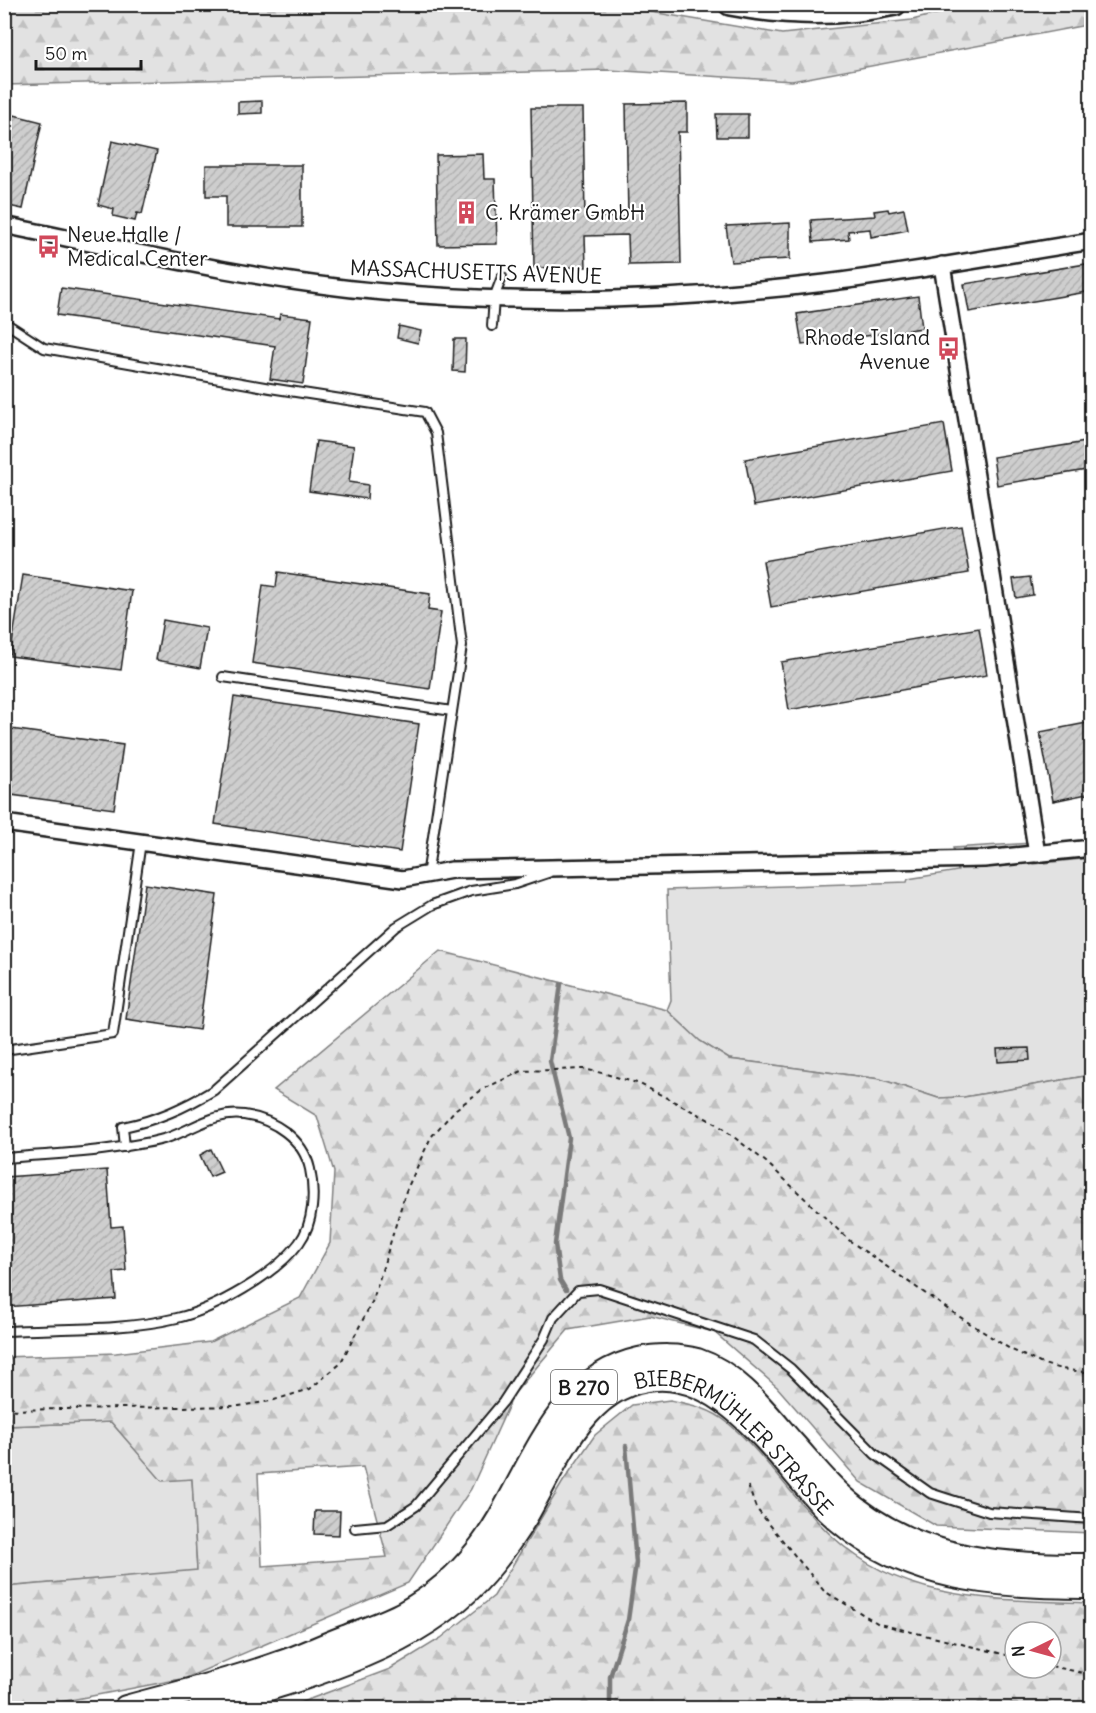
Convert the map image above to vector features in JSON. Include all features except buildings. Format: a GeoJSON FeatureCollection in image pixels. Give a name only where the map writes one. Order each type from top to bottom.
{"type":"FeatureCollection","features":[{"type":"Feature","properties":{"kind":"main road"},"geometry":{"type":"LineString","coordinates":[[730,4],[791,13],[821,14],[895,4]]}},
{"type":"Feature","properties":{"kind":"main road","name":"B 270"},"geometry":{"type":"LineString","coordinates":[[126,1708],[279,1664],[404,1613],[448,1583],[477,1552],[510,1505],[552,1426],[578,1392],[597,1376],[618,1365],[656,1356],[697,1361],[727,1377],[753,1399],[826,1482],[854,1508],[887,1530],[911,1542],[962,1558],[1040,1566],[1092,1566]]}},
{"type":"Feature","properties":{"kind":"main road","name":"BIEBERMÜHLER STRASSE"},"geometry":{"type":"LineString","coordinates":[[201,1708],[266,1689],[348,1659],[402,1636],[435,1618],[477,1582],[502,1551],[526,1515],[564,1444],[592,1408],[625,1385],[657,1377],[691,1382],[721,1398],[754,1428],[827,1509],[877,1546],[923,1568],[981,1582],[1092,1586]]}},
{"type":"Feature","properties":{"kind":"street","name":"MASSACHUSETTS AVENUE"},"geometry":{"type":"LineString","coordinates":[[4,225],[168,258],[332,287],[494,298],[580,300],[730,293],[827,283],[1092,241]]}},
{"type":"Feature","properties":{"kind":"street"},"geometry":{"type":"LineString","coordinates":[[942,266],[1037,854]]}},
{"type":"Feature","properties":{"kind":"street"},"geometry":{"type":"LineString","coordinates":[[4,823],[403,879],[452,870],[984,859],[1092,848]]}},
{"type":"Feature","properties":{"kind":"lane"},"geometry":{"type":"LineString","coordinates":[[492,326],[494,298],[502,277]]}},
{"type":"Feature","properties":{"kind":"lane"},"geometry":{"type":"LineString","coordinates":[[4,322],[44,348],[270,388],[425,412],[436,434],[462,646],[427,876]]}},
{"type":"Feature","properties":{"kind":"lane"},"geometry":{"type":"LineString","coordinates":[[223,677],[452,711]]}},
{"type":"Feature","properties":{"kind":"lane"},"geometry":{"type":"LineString","coordinates":[[4,1050],[113,1034],[141,842]]}},
{"type":"Feature","properties":{"kind":"lane"},"geometry":{"type":"LineString","coordinates":[[125,1147],[123,1127],[181,1110],[214,1090],[396,927],[432,905],[471,891],[515,884],[563,868]]}},
{"type":"Feature","properties":{"kind":"lane"},"geometry":{"type":"LineString","coordinates":[[4,1158],[125,1147],[167,1137],[210,1119],[241,1114],[265,1119],[284,1129],[298,1146],[310,1167],[313,1192],[310,1219],[299,1243],[275,1266],[219,1302],[177,1318],[122,1325],[4,1331]]}},
{"type":"Feature","properties":{"kind":"lane"},"geometry":{"type":"LineString","coordinates":[[355,1528],[387,1525],[416,1506],[502,1402],[544,1339],[553,1318],[578,1291],[599,1289],[754,1340],[791,1369],[875,1454],[930,1493],[989,1512],[1092,1519]]}},
{"type":"Feature","properties":{"kind":"path"},"geometry":{"type":"LineString","coordinates":[[4,1410],[239,1406],[271,1401],[310,1389],[340,1364],[362,1326],[386,1264],[406,1191],[430,1137],[456,1109],[483,1089],[522,1071],[584,1069],[614,1076],[640,1084],[717,1124],[766,1162],[850,1241],[949,1310],[1010,1349],[1040,1363],[1061,1369],[1092,1373]]}},
{"type":"Feature","properties":{"kind":"path"},"geometry":{"type":"LineString","coordinates":[[748,1486],[756,1508],[824,1591],[879,1624],[1003,1654]]}},
{"type":"Feature","properties":{"kind":"path"},"geometry":{"type":"LineString","coordinates":[[1063,1669],[1092,1675]]}},
{"type":"Feature","properties":{"kind":"green space"},"geometry":{"type":"Polygon","coordinates":[[[5,5],[610,5],[782,34],[912,20],[973,5],[1091,5],[1092,24],[792,81],[608,70],[5,85],[5,5]]]}},
{"type":"Feature","properties":{"kind":"green space"},"geometry":{"type":"Polygon","coordinates":[[[1031,843],[1034,864],[1091,858],[1091,1075],[964,1097],[938,1098],[880,1079],[729,1059],[700,1041],[667,1010],[671,1000],[667,890],[907,882],[908,879],[958,871],[953,848],[1031,843]]]}},
{"type":"Feature","properties":{"kind":"green space"},"geometry":{"type":"Polygon","coordinates":[[[440,951],[667,1010],[700,1041],[729,1059],[880,1079],[938,1098],[964,1097],[1091,1075],[1091,1533],[936,1526],[860,1482],[777,1387],[714,1332],[650,1316],[568,1330],[514,1394],[471,1489],[408,1583],[186,1678],[29,1708],[5,1708],[5,1587],[197,1570],[192,1479],[162,1481],[111,1422],[5,1426],[4,1357],[116,1353],[210,1342],[300,1298],[330,1243],[334,1172],[317,1116],[274,1090],[440,951]],[[363,1467],[258,1474],[262,1566],[387,1557],[363,1467]]]}},
{"type":"Feature","properties":{"kind":"green space"},"geometry":{"type":"Polygon","coordinates":[[[670,1400],[701,1408],[722,1418],[742,1436],[833,1537],[861,1559],[891,1575],[955,1594],[988,1598],[1091,1603],[1091,1708],[286,1708],[390,1669],[441,1638],[494,1596],[564,1480],[595,1435],[632,1405],[670,1400]]]}},
{"type":"Feature","properties":{"kind":"green space"},"geometry":{"type":"Polygon","coordinates":[[[111,1422],[162,1480],[192,1478],[197,1571],[5,1587],[4,1426],[111,1422]]]}},
{"type":"Feature","properties":{"kind":"waterway"},"geometry":{"type":"LineString","coordinates":[[561,984],[550,1061],[569,1138],[555,1244],[560,1280],[566,1290]]}},
{"type":"Feature","properties":{"kind":"waterway"},"geometry":{"type":"LineString","coordinates":[[610,1708],[610,1677],[628,1620],[636,1563],[626,1446]]}},
{"type":"Feature","properties":{"kind":"place","name":"C. Krämer GmbH"},"geometry":{"type":"Point","coordinates":[467,212]}},
{"type":"Feature","properties":{"kind":"place","name":"Neue Halle / Medical Center"},"geometry":{"type":"Point","coordinates":[49,246]}},
{"type":"Feature","properties":{"kind":"place","name":"Rhode Island Avenue"},"geometry":{"type":"Point","coordinates":[948,349]}}]}
